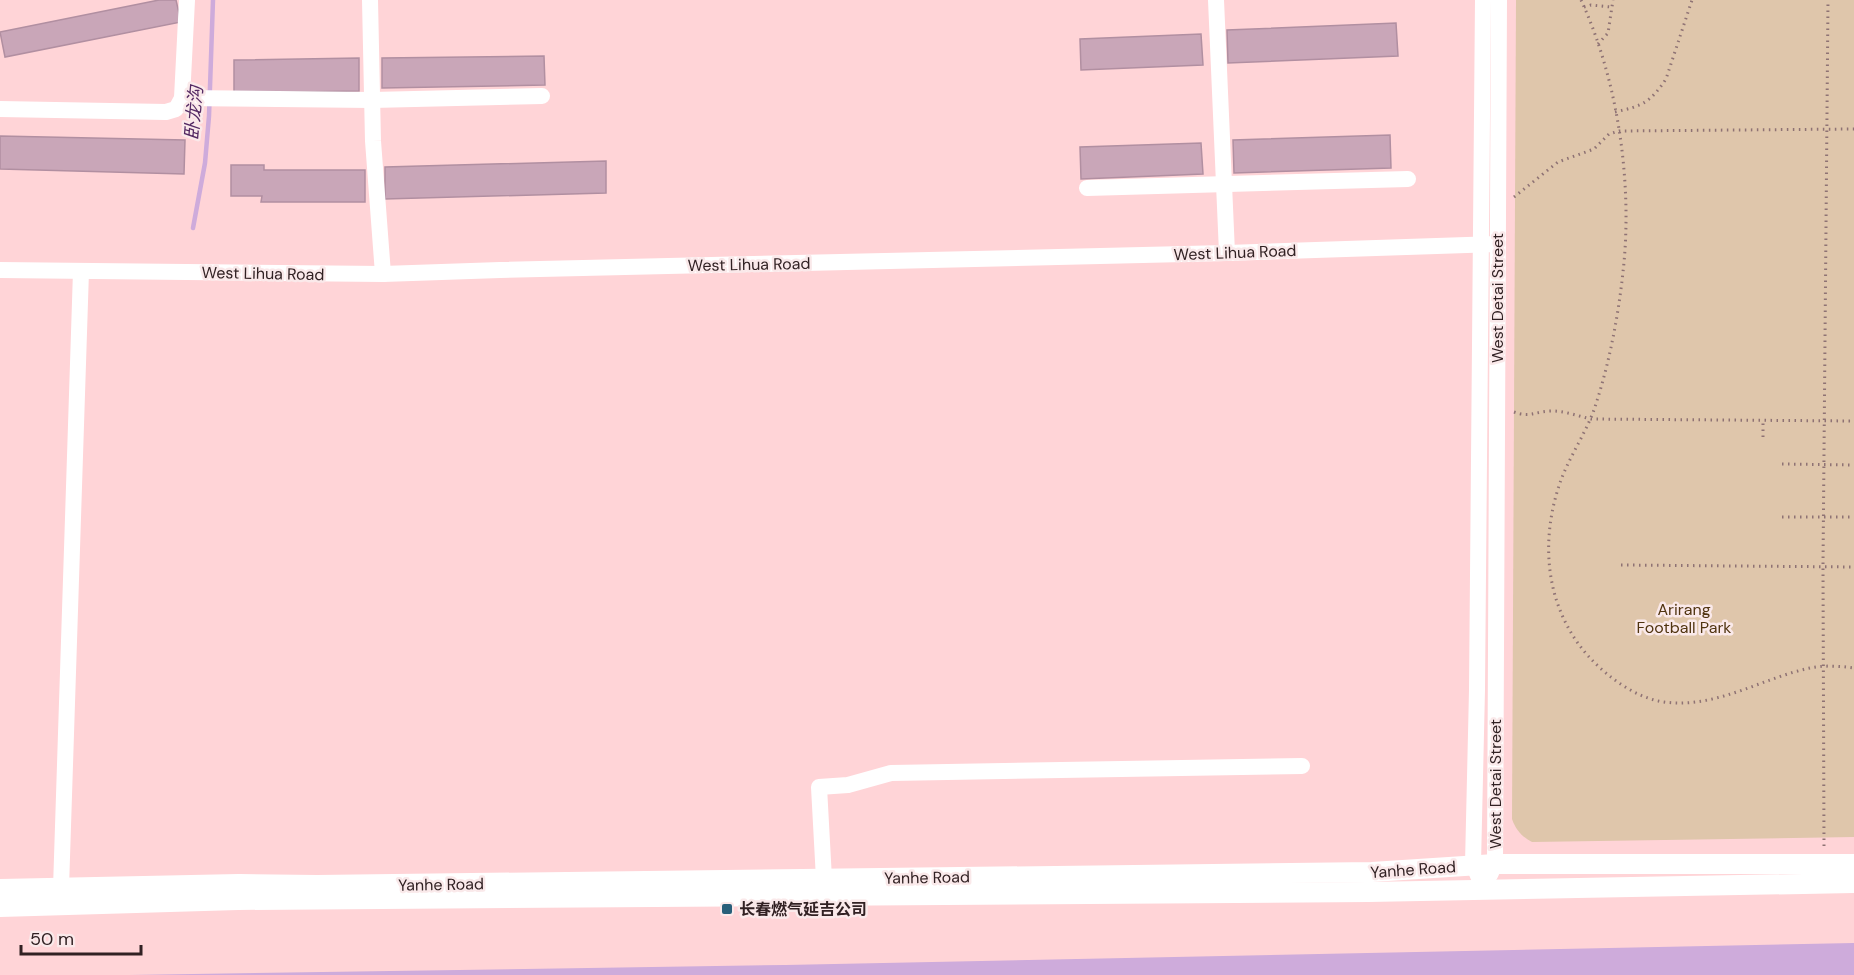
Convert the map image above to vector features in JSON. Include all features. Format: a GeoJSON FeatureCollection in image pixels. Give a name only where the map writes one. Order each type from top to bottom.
{"type":"FeatureCollection","features":[{"type":"Feature","properties":{"kind":"main road","name":"Yanhe Road"},"geometry":{"type":"LineString","coordinates":[[0,890],[239,884],[317,885],[1372,872],[1473,864],[1854,864]]}},
{"type":"Feature","properties":{"kind":"main road","name":"Yanhe Road"},"geometry":{"type":"LineString","coordinates":[[0,907],[238,900],[1484,890],[1854,883]]}},
{"type":"Feature","properties":{"kind":"street"},"geometry":{"type":"LineString","coordinates":[[187,0],[190,99]]}},
{"type":"Feature","properties":{"kind":"street"},"geometry":{"type":"LineString","coordinates":[[370,0],[373,141],[383,274]]}},
{"type":"Feature","properties":{"kind":"street"},"geometry":{"type":"LineString","coordinates":[[1216,0],[1227,253]]}},
{"type":"Feature","properties":{"kind":"street","name":"West Detai Street"},"geometry":{"type":"LineString","coordinates":[[1483,0],[1490,244],[1495,864],[1484,890]]}},
{"type":"Feature","properties":{"kind":"street","name":"West Detai Street"},"geometry":{"type":"LineString","coordinates":[[1484,890],[1473,864],[1498,0]]}},
{"type":"Feature","properties":{"kind":"street"},"geometry":{"type":"LineString","coordinates":[[0,109],[166,112],[176,109],[190,99],[372,100],[542,96]]}},
{"type":"Feature","properties":{"kind":"street"},"geometry":{"type":"LineString","coordinates":[[1087,188],[1408,179]]}},
{"type":"Feature","properties":{"kind":"street","name":"West Lihua Road"},"geometry":{"type":"LineString","coordinates":[[0,270],[383,274],[1227,253],[1490,244]]}},
{"type":"Feature","properties":{"kind":"street"},"geometry":{"type":"LineString","coordinates":[[61,888],[81,271]]}},
{"type":"Feature","properties":{"kind":"street"},"geometry":{"type":"LineString","coordinates":[[825,879],[819,787],[848,785],[891,773],[1302,766]]}},
{"type":"Feature","properties":{"kind":"path"},"geometry":{"type":"LineString","coordinates":[[1581,0],[1598,44],[1619,131],[1625,209],[1623,271],[1606,367],[1591,419],[1575,447],[1553,507],[1548,562],[1550,582],[1556,602],[1583,650],[1601,670],[1641,696],[1664,702],[1715,699],[1792,673],[1823,667],[1854,668]]}},
{"type":"Feature","properties":{"kind":"path"},"geometry":{"type":"LineString","coordinates":[[1598,44],[1608,33],[1613,0]]}},
{"type":"Feature","properties":{"kind":"path"},"geometry":{"type":"LineString","coordinates":[[1615,112],[1642,105],[1650,100],[1666,79],[1692,0]]}},
{"type":"Feature","properties":{"kind":"path"},"geometry":{"type":"LineString","coordinates":[[1824,846],[1823,567],[1828,0]]}},
{"type":"Feature","properties":{"kind":"path"},"geometry":{"type":"LineString","coordinates":[[1584,7],[1591,5],[1612,7]]}},
{"type":"Feature","properties":{"kind":"path"},"geometry":{"type":"LineString","coordinates":[[1510,200],[1558,162],[1594,149],[1609,134],[1619,131],[1854,129]]}},
{"type":"Feature","properties":{"kind":"path"},"geometry":{"type":"LineString","coordinates":[[1509,411],[1531,416],[1551,411],[1591,419],[1854,422]]}},
{"type":"Feature","properties":{"kind":"path"},"geometry":{"type":"LineString","coordinates":[[1763,420],[1763,437]]}},
{"type":"Feature","properties":{"kind":"path"},"geometry":{"type":"LineString","coordinates":[[1782,464],[1854,465]]}},
{"type":"Feature","properties":{"kind":"path"},"geometry":{"type":"LineString","coordinates":[[1782,517],[1854,517]]}},
{"type":"Feature","properties":{"kind":"path"},"geometry":{"type":"LineString","coordinates":[[1621,565],[1854,567]]}},
{"type":"Feature","properties":{"kind":"green space","name":"Arirang Football Park"},"geometry":{"type":"Polygon","coordinates":[[[1516,0],[1854,0],[1854,837],[1532,842],[1517,830],[1512,819],[1516,0]]]}},
{"type":"Feature","properties":{"kind":"shaded area"},"geometry":{"type":"Polygon","coordinates":[[[1854,943],[1854,975],[129,975],[785,965],[1854,943]]]}},
{"type":"Feature","properties":{"kind":"building"},"geometry":{"type":"Polygon","coordinates":[[[159,0],[176,0],[181,22],[5,57],[0,32],[159,0]]]}},
{"type":"Feature","properties":{"kind":"building"},"geometry":{"type":"Polygon","coordinates":[[[1396,23],[1398,56],[1228,63],[1227,30],[1396,23]]]}},
{"type":"Feature","properties":{"kind":"building"},"geometry":{"type":"Polygon","coordinates":[[[1201,34],[1203,65],[1081,70],[1080,39],[1201,34]]]}},
{"type":"Feature","properties":{"kind":"building"},"geometry":{"type":"Polygon","coordinates":[[[544,56],[545,85],[382,88],[382,58],[544,56]]]}},
{"type":"Feature","properties":{"kind":"building"},"geometry":{"type":"Polygon","coordinates":[[[359,58],[359,91],[234,93],[234,60],[359,58]]]}},
{"type":"Feature","properties":{"kind":"building"},"geometry":{"type":"Polygon","coordinates":[[[1390,135],[1391,168],[1234,173],[1233,140],[1390,135]]]}},
{"type":"Feature","properties":{"kind":"building"},"geometry":{"type":"Polygon","coordinates":[[[0,136],[185,140],[184,174],[0,169],[0,136]]]}},
{"type":"Feature","properties":{"kind":"building"},"geometry":{"type":"Polygon","coordinates":[[[1201,143],[1203,174],[1081,179],[1080,147],[1201,143]]]}},
{"type":"Feature","properties":{"kind":"building"},"geometry":{"type":"Polygon","coordinates":[[[606,161],[606,193],[385,199],[385,167],[606,161]]]}},
{"type":"Feature","properties":{"kind":"building"},"geometry":{"type":"Polygon","coordinates":[[[231,165],[264,165],[264,170],[365,170],[365,202],[261,202],[262,196],[231,196],[231,165]]]}},
{"type":"Feature","properties":{"kind":"waterway","name":"卧龙沟"},"geometry":{"type":"LineString","coordinates":[[193,228],[205,163],[213,0]]}},
{"type":"Feature","properties":{"kind":"place","name":"长春燃气延吉公司"},"geometry":{"type":"Point","coordinates":[727,909]}}]}
